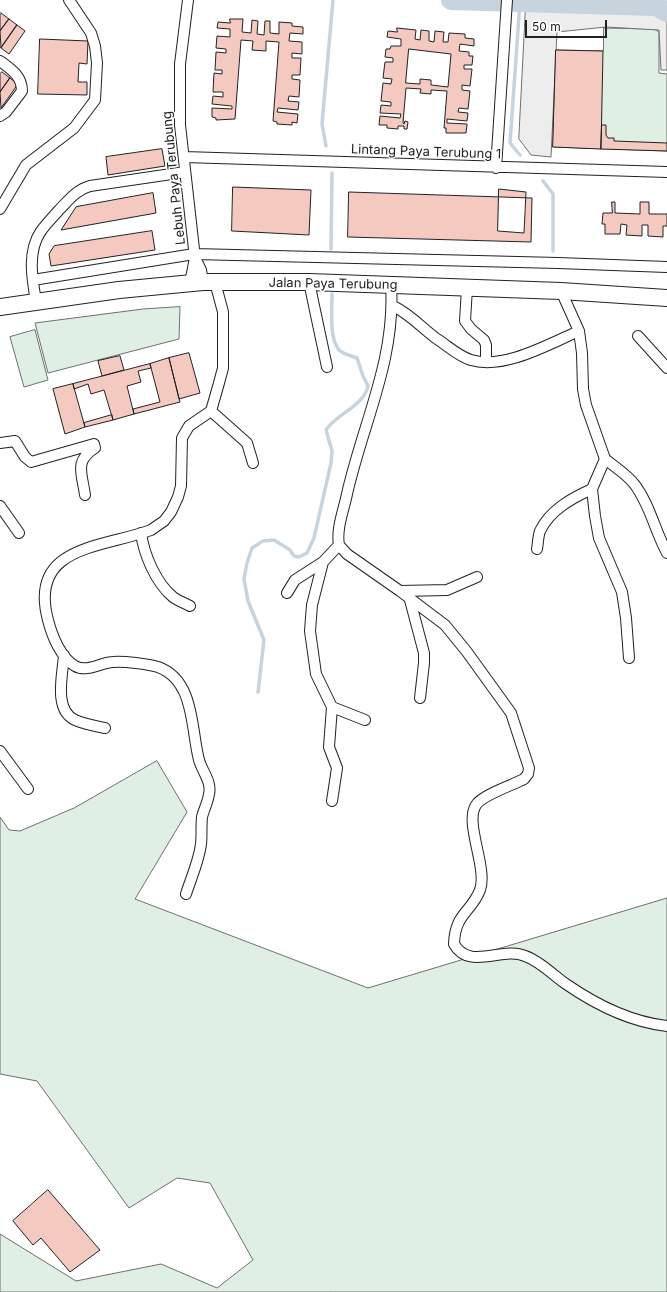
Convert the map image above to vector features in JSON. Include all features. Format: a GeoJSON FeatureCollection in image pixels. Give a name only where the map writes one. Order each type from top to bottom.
{"type":"FeatureCollection","features":[{"type":"Feature","properties":{"kind":"main road","name":"Jalan Paya Terubung"},"geometry":{"type":"LineString","coordinates":[[0,307],[36,301],[203,282],[309,282],[561,290],[667,298]]}},
{"type":"Feature","properties":{"kind":"street"},"geometry":{"type":"LineString","coordinates":[[0,210],[26,165],[74,128],[95,100],[97,63],[95,46],[91,33],[69,0]]}},
{"type":"Feature","properties":{"kind":"street","name":"Lebuh Paya Terubung"},"geometry":{"type":"LineString","coordinates":[[188,0],[180,64],[180,125],[195,256],[203,282]]}},
{"type":"Feature","properties":{"kind":"street"},"geometry":{"type":"LineString","coordinates":[[496,168],[507,0]]}},
{"type":"Feature","properties":{"kind":"street"},"geometry":{"type":"LineString","coordinates":[[0,61],[17,75],[22,87],[22,91],[6,112],[0,116]]}},
{"type":"Feature","properties":{"kind":"street","name":"Lintang Paya Terubung 1"},"geometry":{"type":"LineString","coordinates":[[184,157],[496,168],[667,172]]}},
{"type":"Feature","properties":{"kind":"street"},"geometry":{"type":"LineString","coordinates":[[36,301],[32,280],[33,251],[36,241],[40,232],[78,191],[90,186],[185,172]]}},
{"type":"Feature","properties":{"kind":"street"},"geometry":{"type":"LineString","coordinates":[[32,280],[195,256],[552,262],[667,268]]}},
{"type":"Feature","properties":{"kind":"street"},"geometry":{"type":"LineString","coordinates":[[186,894],[201,845],[202,820],[210,794],[209,784],[199,760],[192,714],[182,688],[170,674],[158,667],[116,662],[83,669],[76,667],[64,655],[51,630],[46,607],[45,586],[51,571],[57,564],[66,558],[92,546],[142,533],[158,526],[171,512],[181,486],[180,465],[182,438],[189,426],[211,411],[223,368],[223,312],[203,282]]}},
{"type":"Feature","properties":{"kind":"street"},"geometry":{"type":"LineString","coordinates":[[309,282],[327,367]]}},
{"type":"Feature","properties":{"kind":"street"},"geometry":{"type":"LineString","coordinates":[[287,593],[298,577],[324,562],[339,545],[341,522],[356,459],[384,369],[393,306],[391,285]]}},
{"type":"Feature","properties":{"kind":"street"},"geometry":{"type":"LineString","coordinates":[[466,288],[465,321],[471,329],[484,340],[486,345],[486,362]]}},
{"type":"Feature","properties":{"kind":"street"},"geometry":{"type":"LineString","coordinates":[[561,290],[579,331],[582,353],[583,389],[586,405],[605,459],[634,484],[641,495],[656,532],[667,553]]}},
{"type":"Feature","properties":{"kind":"street"},"geometry":{"type":"LineString","coordinates":[[393,306],[403,311],[426,331],[460,355],[472,360],[486,362],[521,356],[579,331]]}},
{"type":"Feature","properties":{"kind":"street"},"geometry":{"type":"LineString","coordinates":[[638,336],[667,368]]}},
{"type":"Feature","properties":{"kind":"street"},"geometry":{"type":"LineString","coordinates":[[211,411],[247,443],[253,463]]}},
{"type":"Feature","properties":{"kind":"street"},"geometry":{"type":"LineString","coordinates":[[0,443],[15,441],[24,457],[31,462],[94,444],[95,448],[83,457],[81,464],[85,495]]}},
{"type":"Feature","properties":{"kind":"street"},"geometry":{"type":"LineString","coordinates":[[605,459],[592,489],[599,538],[622,592],[626,618],[629,658]]}},
{"type":"Feature","properties":{"kind":"street"},"geometry":{"type":"LineString","coordinates":[[537,549],[540,531],[552,514],[567,500],[592,489]]}},
{"type":"Feature","properties":{"kind":"street"},"geometry":{"type":"LineString","coordinates":[[0,506],[19,533]]}},
{"type":"Feature","properties":{"kind":"street"},"geometry":{"type":"LineString","coordinates":[[142,533],[146,557],[163,586],[175,599],[190,606]]}},
{"type":"Feature","properties":{"kind":"street"},"geometry":{"type":"LineString","coordinates":[[339,545],[347,554],[400,591],[410,600],[430,612],[445,625],[511,714],[529,768],[528,774],[524,778],[482,800],[476,805],[473,821],[482,881],[476,897],[457,923],[454,944],[457,948],[471,956],[482,958],[503,952],[525,956],[567,985],[614,1011],[636,1020],[667,1026]]}},
{"type":"Feature","properties":{"kind":"street"},"geometry":{"type":"LineString","coordinates":[[324,562],[312,605],[310,631],[316,674],[332,707],[329,747],[337,768],[332,801]]}},
{"type":"Feature","properties":{"kind":"street"},"geometry":{"type":"LineString","coordinates":[[400,591],[447,590],[477,577]]}},
{"type":"Feature","properties":{"kind":"street"},"geometry":{"type":"LineString","coordinates":[[410,600],[424,653],[420,698]]}},
{"type":"Feature","properties":{"kind":"street"},"geometry":{"type":"LineString","coordinates":[[64,655],[61,694],[65,710],[69,716],[75,720],[105,728]]}},
{"type":"Feature","properties":{"kind":"street"},"geometry":{"type":"LineString","coordinates":[[332,707],[365,720]]}},
{"type":"Feature","properties":{"kind":"street"},"geometry":{"type":"LineString","coordinates":[[0,751],[28,789]]}},
{"type":"Feature","properties":{"kind":"green space"},"geometry":{"type":"Polygon","coordinates":[[[604,28],[654,29],[659,32],[659,73],[667,74],[667,151],[553,147],[556,50],[603,51],[604,28]]]}},
{"type":"Feature","properties":{"kind":"green space"},"geometry":{"type":"Polygon","coordinates":[[[180,307],[179,339],[48,373],[35,323],[143,309],[180,307]]]}},
{"type":"Feature","properties":{"kind":"green space"},"geometry":{"type":"Polygon","coordinates":[[[35,330],[48,380],[24,387],[10,337],[35,330]]]}},
{"type":"Feature","properties":{"kind":"green space"},"geometry":{"type":"Polygon","coordinates":[[[157,761],[187,812],[135,899],[368,988],[667,898],[667,1292],[0,1292],[0,1234],[76,1281],[161,1264],[217,1288],[253,1260],[210,1183],[177,1178],[129,1208],[37,1081],[0,1074],[0,817],[9,830],[20,831],[74,808],[157,761]]]}},
{"type":"Feature","properties":{"kind":"shaded area"},"geometry":{"type":"Polygon","coordinates":[[[526,5],[657,11],[667,17],[667,70],[661,70],[659,30],[606,27],[557,32],[551,157],[531,155],[519,139],[526,5]]]}},
{"type":"Feature","properties":{"kind":"building"},"geometry":{"type":"Polygon","coordinates":[[[1,13],[9,19],[0,31],[0,14],[1,13]]]}},
{"type":"Feature","properties":{"kind":"building"},"geometry":{"type":"Polygon","coordinates":[[[9,19],[17,25],[1,48],[0,31],[9,19]]]}},
{"type":"Feature","properties":{"kind":"building"},"geometry":{"type":"Polygon","coordinates":[[[230,19],[243,19],[242,32],[251,33],[252,20],[258,21],[257,34],[264,35],[265,21],[270,21],[270,33],[279,34],[279,22],[292,23],[292,26],[303,27],[303,34],[290,33],[289,41],[302,42],[302,54],[292,53],[292,58],[301,58],[300,75],[292,75],[292,79],[300,80],[299,97],[289,96],[288,101],[299,102],[298,110],[278,108],[277,112],[298,114],[297,123],[292,122],[292,125],[277,124],[277,122],[273,121],[279,42],[266,41],[266,51],[252,50],[253,41],[241,40],[235,119],[216,120],[216,118],[212,117],[212,108],[232,109],[232,106],[212,104],[213,96],[223,97],[223,92],[213,92],[214,73],[222,74],[222,70],[215,70],[216,52],[226,53],[226,49],[216,48],[217,36],[230,37],[230,29],[217,28],[218,22],[230,23],[230,19]]]}},
{"type":"Feature","properties":{"kind":"building"},"geometry":{"type":"Polygon","coordinates":[[[17,25],[25,31],[9,54],[1,48],[17,25]]]}},
{"type":"Feature","properties":{"kind":"building"},"geometry":{"type":"Polygon","coordinates":[[[397,28],[416,30],[415,39],[420,40],[421,30],[429,31],[429,41],[434,42],[435,31],[444,32],[443,42],[448,42],[449,33],[465,34],[465,38],[474,39],[474,46],[460,44],[459,51],[469,52],[469,56],[473,56],[472,65],[464,65],[464,69],[472,69],[470,86],[462,85],[462,90],[470,91],[468,109],[459,108],[458,112],[468,113],[467,121],[447,119],[447,123],[467,124],[466,133],[446,133],[446,128],[444,128],[447,91],[431,90],[431,94],[420,93],[421,89],[406,88],[403,123],[404,124],[405,121],[408,122],[407,129],[404,129],[404,126],[398,126],[398,129],[387,128],[387,125],[379,125],[380,116],[400,118],[401,114],[380,113],[381,105],[391,106],[391,102],[381,101],[383,83],[391,84],[392,79],[383,78],[385,62],[393,62],[393,58],[385,57],[386,49],[390,49],[391,46],[401,46],[401,39],[387,37],[388,31],[397,32],[397,28]],[[409,49],[406,83],[420,84],[420,79],[431,80],[431,85],[448,87],[451,54],[409,49]]]}},
{"type":"Feature","properties":{"kind":"building"},"geometry":{"type":"Polygon","coordinates":[[[40,39],[88,41],[87,64],[79,63],[78,82],[87,82],[87,95],[38,94],[40,39]]]}},
{"type":"Feature","properties":{"kind":"building"},"geometry":{"type":"Polygon","coordinates":[[[556,50],[603,51],[601,149],[553,147],[556,50]]]}},
{"type":"Feature","properties":{"kind":"building"},"geometry":{"type":"Polygon","coordinates":[[[2,72],[10,78],[0,92],[0,74],[2,72]]]}},
{"type":"Feature","properties":{"kind":"building"},"geometry":{"type":"Polygon","coordinates":[[[10,78],[18,84],[1,108],[0,92],[10,78]]]}},
{"type":"Feature","properties":{"kind":"building"},"geometry":{"type":"Polygon","coordinates":[[[602,125],[606,125],[606,135],[608,138],[614,138],[614,141],[667,143],[667,151],[601,149],[602,125]]]}},
{"type":"Feature","properties":{"kind":"building"},"geometry":{"type":"Polygon","coordinates":[[[162,149],[165,166],[108,175],[106,157],[162,149]]]}},
{"type":"Feature","properties":{"kind":"building"},"geometry":{"type":"Polygon","coordinates":[[[233,187],[311,190],[309,235],[232,231],[233,187]]]}},
{"type":"Feature","properties":{"kind":"building"},"geometry":{"type":"Polygon","coordinates":[[[499,189],[526,192],[524,233],[498,231],[499,189]]]}},
{"type":"Feature","properties":{"kind":"building"},"geometry":{"type":"Polygon","coordinates":[[[349,192],[532,198],[531,242],[348,237],[349,192]]]}},
{"type":"Feature","properties":{"kind":"building"},"geometry":{"type":"Polygon","coordinates":[[[153,193],[156,213],[61,230],[76,207],[153,193]]]}},
{"type":"Feature","properties":{"kind":"building"},"geometry":{"type":"Polygon","coordinates":[[[612,202],[615,202],[615,213],[640,214],[640,202],[649,202],[649,214],[667,214],[667,226],[663,226],[663,237],[648,236],[648,225],[642,225],[642,236],[626,235],[627,225],[621,224],[620,234],[605,234],[605,224],[602,224],[603,213],[612,213],[612,202]]]}},
{"type":"Feature","properties":{"kind":"building"},"geometry":{"type":"Polygon","coordinates":[[[152,231],[155,250],[51,266],[49,254],[54,246],[152,231]]]}},
{"type":"Feature","properties":{"kind":"building"},"geometry":{"type":"Polygon","coordinates":[[[189,353],[200,393],[179,399],[169,358],[189,353]]]}},
{"type":"Feature","properties":{"kind":"building"},"geometry":{"type":"Polygon","coordinates":[[[120,356],[124,370],[102,376],[98,361],[120,356]]]}},
{"type":"Feature","properties":{"kind":"building"},"geometry":{"type":"Polygon","coordinates":[[[169,358],[180,402],[134,414],[133,409],[160,402],[150,364],[169,358]]]}},
{"type":"Feature","properties":{"kind":"building"},"geometry":{"type":"Polygon","coordinates":[[[150,364],[151,368],[138,371],[141,382],[127,386],[134,414],[113,420],[104,390],[91,394],[88,384],[74,389],[73,384],[150,364]]]}},
{"type":"Feature","properties":{"kind":"building"},"geometry":{"type":"Polygon","coordinates":[[[73,384],[85,427],[65,434],[53,389],[73,384]]]}},
{"type":"Feature","properties":{"kind":"building"},"geometry":{"type":"Polygon","coordinates":[[[112,415],[113,420],[85,427],[84,423],[112,415]]]}},
{"type":"Feature","properties":{"kind":"building"},"geometry":{"type":"Polygon","coordinates":[[[48,1190],[100,1250],[70,1272],[41,1238],[33,1245],[13,1221],[48,1190]]]}},
{"type":"Feature","properties":{"kind":"waterway"},"geometry":{"type":"LineString","coordinates":[[326,146],[322,124],[333,0]]}},
{"type":"Feature","properties":{"kind":"waterway"},"geometry":{"type":"LineString","coordinates":[[451,0],[656,6],[667,12]]}},
{"type":"Feature","properties":{"kind":"waterway"},"geometry":{"type":"LineString","coordinates":[[520,2],[510,143],[520,155]]}},
{"type":"Feature","properties":{"kind":"waterway"},"geometry":{"type":"LineString","coordinates":[[331,249],[332,173]]}},
{"type":"Feature","properties":{"kind":"waterway"},"geometry":{"type":"LineString","coordinates":[[543,181],[553,194],[553,251]]}},
{"type":"Feature","properties":{"kind":"waterway"},"geometry":{"type":"LineString","coordinates":[[258,692],[264,640],[248,601],[244,579],[252,548],[263,541],[274,540],[290,550],[294,556],[299,557],[307,553],[314,538],[331,463],[332,451],[326,430],[336,419],[361,399],[368,386],[357,358],[343,353],[336,345],[332,331],[332,294]]}}]}
